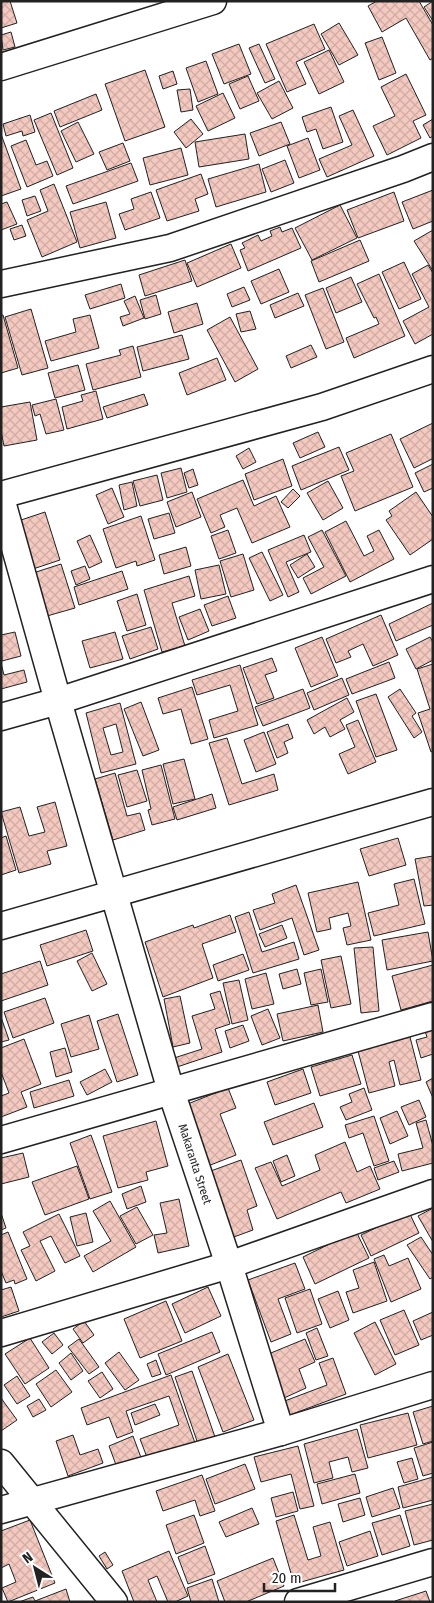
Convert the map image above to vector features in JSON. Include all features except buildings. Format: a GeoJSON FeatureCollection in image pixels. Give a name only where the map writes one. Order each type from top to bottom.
{"type":"FeatureCollection","features":[{"type":"Feature","properties":{"kind":"street"},"geometry":{"type":"LineString","coordinates":[[1,67],[213,1]]}},
{"type":"Feature","properties":{"kind":"street"},"geometry":{"type":"LineString","coordinates":[[1,284],[170,248],[433,157]]}},
{"type":"Feature","properties":{"kind":"street"},"geometry":{"type":"LineString","coordinates":[[1,497],[322,407],[433,369]]}},
{"type":"Feature","properties":{"kind":"street","name":"Makaranta Street"},"geometry":{"type":"LineString","coordinates":[[1,497],[171,1091],[229,1265],[281,1432]]}},
{"type":"Feature","properties":{"kind":"street"},"geometry":{"type":"LineString","coordinates":[[1,717],[58,701],[433,579]]}},
{"type":"Feature","properties":{"kind":"street"},"geometry":{"type":"LineString","coordinates":[[1,926],[433,802]]}},
{"type":"Feature","properties":{"kind":"street"},"geometry":{"type":"LineString","coordinates":[[1,1140],[433,1016]]}},
{"type":"Feature","properties":{"kind":"street"},"geometry":{"type":"LineString","coordinates":[[1,1333],[229,1265],[433,1193]]}},
{"type":"Feature","properties":{"kind":"street"},"geometry":{"type":"LineString","coordinates":[[1,1510],[281,1432],[433,1385]]}},
{"type":"Feature","properties":{"kind":"street"},"geometry":{"type":"LineString","coordinates":[[1,1463],[114,1602]]}},
{"type":"Feature","properties":{"kind":"street"},"geometry":{"type":"LineString","coordinates":[[298,1602],[433,1562]]}}]}
